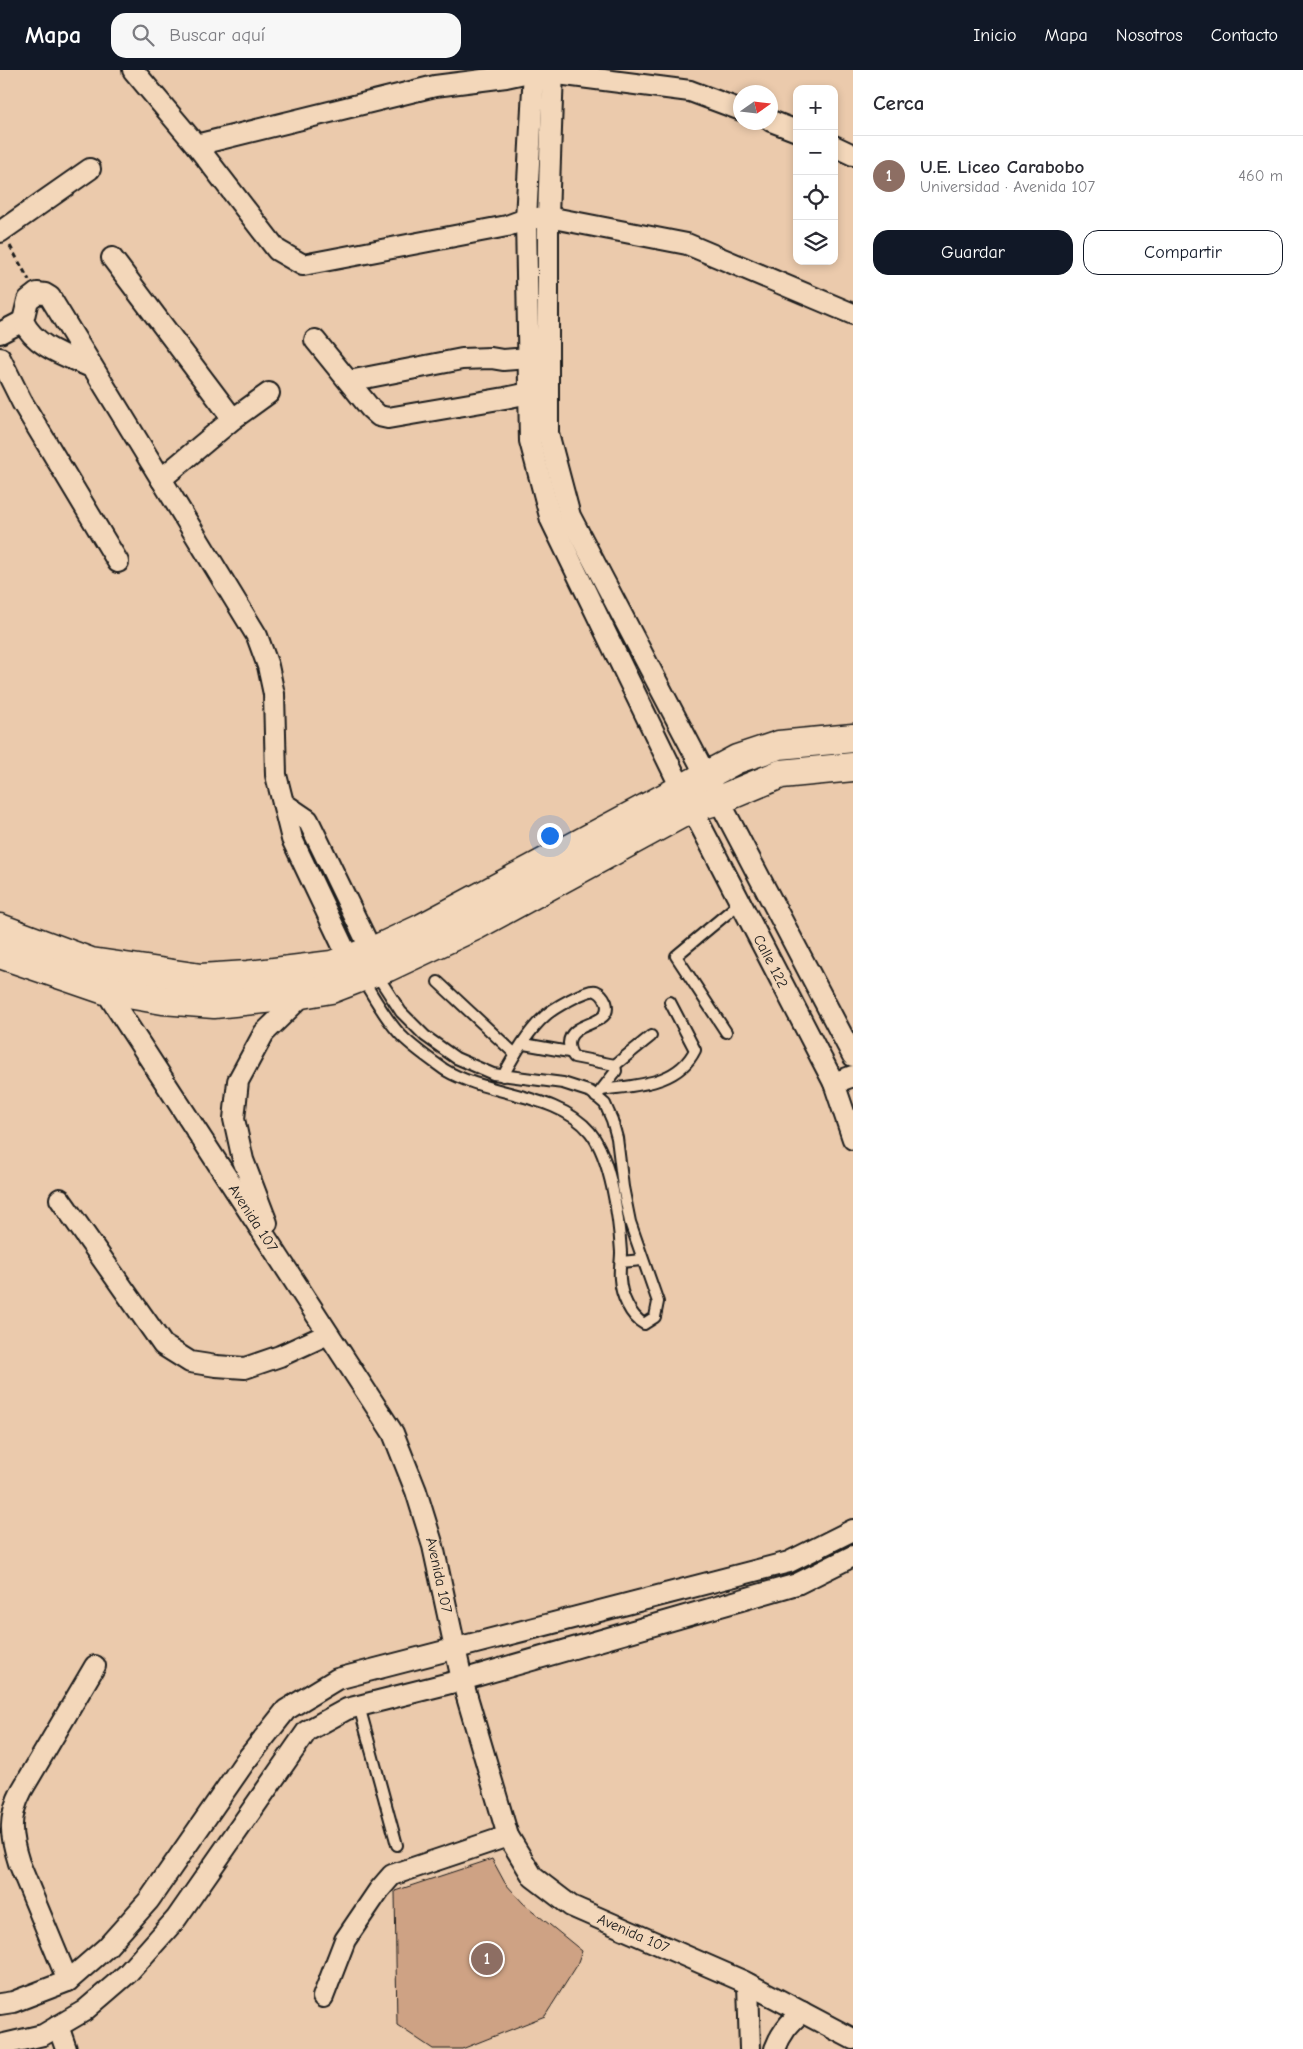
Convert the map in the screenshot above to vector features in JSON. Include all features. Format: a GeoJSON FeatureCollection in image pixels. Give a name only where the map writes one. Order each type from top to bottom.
{"type":"FeatureCollection","features":[{"type":"Feature","properties":{"kind":"street"},"geometry":{"type":"LineString","coordinates":[[133,70],[196,145],[277,250],[303,264],[507,226],[526,219],[548,217],[687,244],[853,314]]}},
{"type":"Feature","properties":{"kind":"street"},"geometry":{"type":"LineString","coordinates":[[196,145],[435,86],[544,71],[690,91],[733,107]]}},
{"type":"Feature","properties":{"kind":"street","name":"Calle 122"},"geometry":{"type":"LineString","coordinates":[[544,71],[548,217],[548,432],[570,516],[853,1056]]}},
{"type":"Feature","properties":{"kind":"street","name":"Calle 122"},"geometry":{"type":"LineString","coordinates":[[544,71],[526,219],[530,441],[551,520],[687,798],[741,902],[844,1079],[853,1139]]}},
{"type":"Feature","properties":{"kind":"street"},"geometry":{"type":"LineString","coordinates":[[778,124],[794,130]]}},
{"type":"Feature","properties":{"kind":"street"},"geometry":{"type":"LineString","coordinates":[[838,148],[853,155]]}},
{"type":"Feature","properties":{"kind":"street"},"geometry":{"type":"LineString","coordinates":[[0,232],[90,169]]}},
{"type":"Feature","properties":{"kind":"street"},"geometry":{"type":"LineString","coordinates":[[112,258],[233,419]]}},
{"type":"Feature","properties":{"kind":"street"},"geometry":{"type":"LineString","coordinates":[[91,367],[48,347],[32,336],[23,321],[24,310],[28,300],[37,293],[50,297],[257,636],[268,666],[274,694],[276,775],[283,803],[308,820],[364,965]]}},
{"type":"Feature","properties":{"kind":"street"},"geometry":{"type":"LineString","coordinates":[[0,333],[23,321]]}},
{"type":"Feature","properties":{"kind":"street"},"geometry":{"type":"LineString","coordinates":[[314,340],[379,416],[388,418],[505,398],[529,392]]}},
{"type":"Feature","properties":{"kind":"street"},"geometry":{"type":"LineString","coordinates":[[0,358],[22,402],[118,562]]}},
{"type":"Feature","properties":{"kind":"street"},"geometry":{"type":"LineString","coordinates":[[349,381],[462,359],[490,358],[503,360],[529,358]]}},
{"type":"Feature","properties":{"kind":"street"},"geometry":{"type":"LineString","coordinates":[[161,479],[233,419],[269,393]]}},
{"type":"Feature","properties":{"kind":"street"},"geometry":{"type":"LineString","coordinates":[[0,954],[105,990],[163,1000],[214,1004],[284,997],[331,989],[420,928],[687,798],[705,774],[737,758],[779,745],[853,738]]}},
{"type":"Feature","properties":{"kind":"street"},"geometry":{"type":"LineString","coordinates":[[687,798],[719,800],[781,774],[853,767]]}},
{"type":"Feature","properties":{"kind":"street"},"geometry":{"type":"LineString","coordinates":[[0,928],[91,962],[201,978],[248,975],[332,965],[364,965]]}},
{"type":"Feature","properties":{"kind":"street","name":"Avenida 107"},"geometry":{"type":"LineString","coordinates":[[105,990],[393,1433],[416,1491],[433,1546],[462,1680],[508,1836],[533,1877],[571,1906],[748,1984],[853,2040]]}},
{"type":"Feature","properties":{"kind":"street"},"geometry":{"type":"LineString","coordinates":[[280,1257],[243,1160],[234,1119],[238,1081],[264,1033],[305,993]]}},
{"type":"Feature","properties":{"kind":"street"},"geometry":{"type":"LineString","coordinates":[[60,1199],[163,1345],[190,1362],[244,1368],[280,1356],[328,1334]]}},
{"type":"Feature","properties":{"kind":"street"},"geometry":{"type":"LineString","coordinates":[[0,2004],[13,2002],[68,1981],[107,1947],[149,1900],[244,1763],[286,1710],[337,1679],[789,1562],[853,1530]]}},
{"type":"Feature","properties":{"kind":"street"},"geometry":{"type":"LineString","coordinates":[[0,2045],[49,2037],[84,2011],[127,1974],[176,1920],[306,1731],[347,1709],[462,1680],[797,1584],[853,1556]]}},
{"type":"Feature","properties":{"kind":"street"},"geometry":{"type":"LineString","coordinates":[[68,1981],[19,1863],[13,1843],[13,1806],[95,1666]]}},
{"type":"Feature","properties":{"kind":"street"},"geometry":{"type":"LineString","coordinates":[[323,1998],[345,1940],[379,1890],[392,1875],[508,1836]]}},
{"type":"Feature","properties":{"kind":"street"},"geometry":{"type":"LineString","coordinates":[[748,1984],[750,2049]]}},
{"type":"Feature","properties":{"kind":"street"},"geometry":{"type":"LineString","coordinates":[[774,2049],[790,2022],[802,2012]]}},
{"type":"Feature","properties":{"kind":"street"},"geometry":{"type":"LineString","coordinates":[[49,2037],[66,2049]]}},
{"type":"Feature","properties":{"kind":"lane"},"geometry":{"type":"LineString","coordinates":[[726,1032],[676,956],[741,902]]}},
{"type":"Feature","properties":{"kind":"lane"},"geometry":{"type":"LineString","coordinates":[[364,965],[401,1012],[426,1036],[456,1058],[493,1074],[563,1083],[599,1093],[659,1080],[667,1077],[688,1062],[695,1050],[670,1002]]}},
{"type":"Feature","properties":{"kind":"lane"},"geometry":{"type":"LineString","coordinates":[[364,965],[398,1032],[446,1070],[487,1087],[552,1106],[574,1117],[590,1132],[602,1153],[618,1219],[620,1280],[627,1304],[636,1319],[644,1324],[655,1318],[658,1302],[630,1222],[612,1120],[599,1093]]}},
{"type":"Feature","properties":{"kind":"lane"},"geometry":{"type":"LineString","coordinates":[[438,982],[515,1054]]}},
{"type":"Feature","properties":{"kind":"lane"},"geometry":{"type":"LineString","coordinates":[[503,1076],[515,1054],[546,1015],[580,995],[596,991],[604,996],[607,1006],[604,1016],[600,1020],[574,1031],[569,1040],[569,1052]]}},
{"type":"Feature","properties":{"kind":"lane"},"geometry":{"type":"LineString","coordinates":[[524,1044],[569,1052],[574,1057],[580,1059],[615,1064],[651,1036]]}},
{"type":"Feature","properties":{"kind":"lane"},"geometry":{"type":"LineString","coordinates":[[599,1093],[616,1071],[615,1064]]}},
{"type":"Feature","properties":{"kind":"lane"},"geometry":{"type":"LineString","coordinates":[[620,1262],[642,1260]]}},
{"type":"Feature","properties":{"kind":"lane"},"geometry":{"type":"LineString","coordinates":[[359,1706],[397,1846]]}},
{"type":"Feature","properties":{"kind":"path"},"geometry":{"type":"LineString","coordinates":[[0,232],[37,293]]}},
{"type":"Feature","properties":{"kind":"building"},"geometry":{"type":"Polygon","coordinates":[[[492,1859],[505,1883],[523,1903],[582,1951],[576,1967],[545,2016],[462,2049],[433,2049],[397,2025],[395,1891],[492,1859]]]}},
{"type":"Feature","properties":{"kind":"place","name":"U.E. Liceo Carabobo"},"geometry":{"type":"Point","coordinates":[487,1959]}}]}
